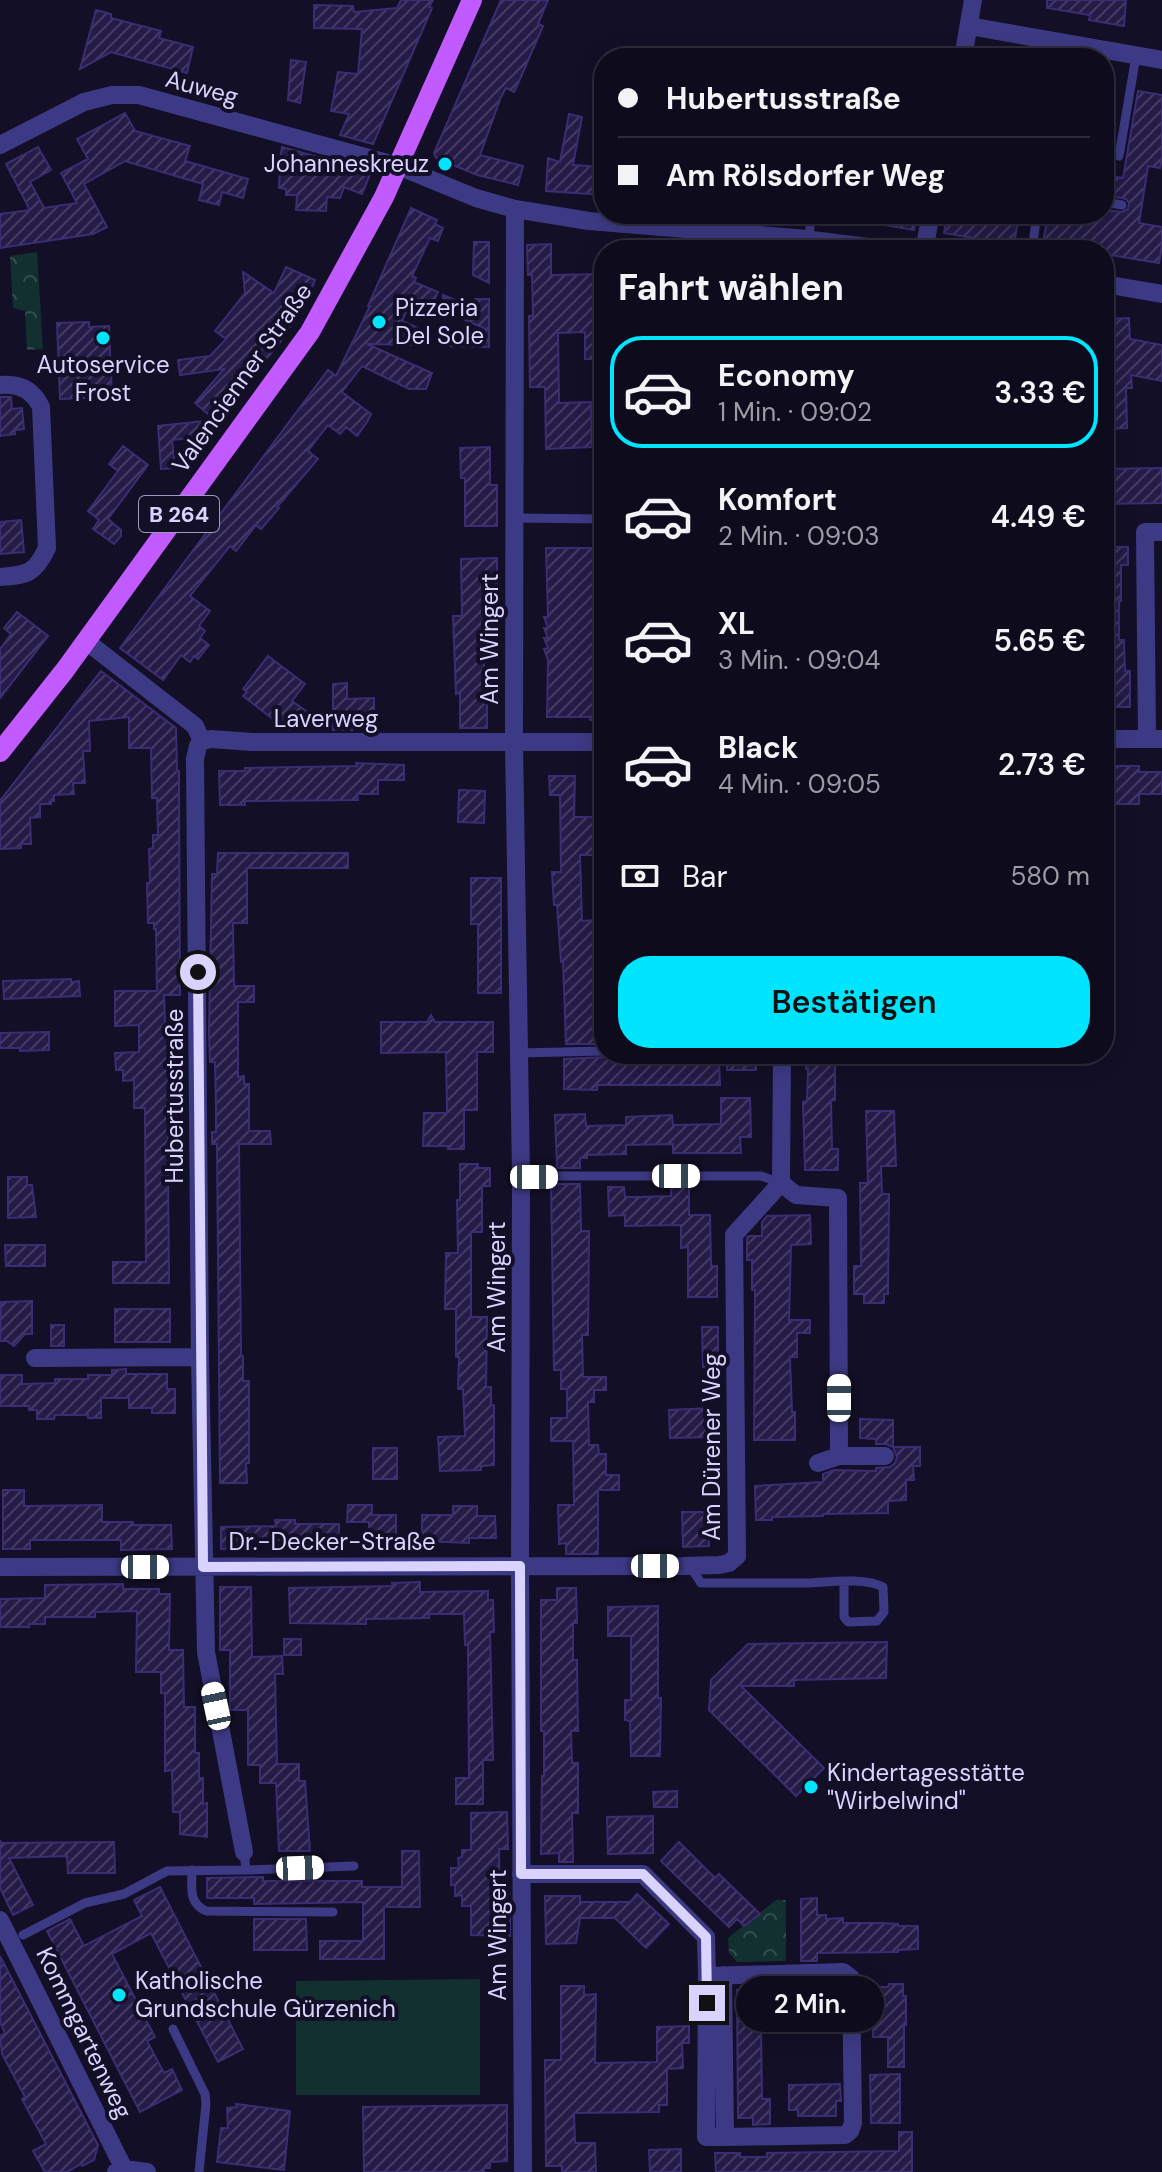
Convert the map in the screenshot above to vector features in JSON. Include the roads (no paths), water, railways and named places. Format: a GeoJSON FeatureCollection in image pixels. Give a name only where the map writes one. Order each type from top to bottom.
{"type":"FeatureCollection","features":[{"type":"Feature","properties":{"kind":"main road","name":"Valencienner Straße"},"geometry":{"type":"LineString","coordinates":[[0,752],[86,641],[310,332],[398,166],[472,0]]}},
{"type":"Feature","properties":{"kind":"street"},"geometry":{"type":"LineString","coordinates":[[965,48],[973,0]]}},
{"type":"Feature","properties":{"kind":"street"},"geometry":{"type":"LineString","coordinates":[[969,26],[1053,48]]}},
{"type":"Feature","properties":{"kind":"street"},"geometry":{"type":"LineString","coordinates":[[1114,54],[1162,60]]}},
{"type":"Feature","properties":{"kind":"street","name":"Auweg"},"geometry":{"type":"LineString","coordinates":[[0,145],[84,102],[112,95],[139,95],[398,166],[476,198],[515,209],[594,221]]}},
{"type":"Feature","properties":{"kind":"street","name":"Am Wingert"},"geometry":{"type":"LineString","coordinates":[[515,209],[514,743],[521,1176],[523,2172]]}},
{"type":"Feature","properties":{"kind":"street","name":"Auweg"},"geometry":{"type":"LineString","coordinates":[[624,224],[808,240]]}},
{"type":"Feature","properties":{"kind":"street"},"geometry":{"type":"LineString","coordinates":[[1114,286],[1162,294]]}},
{"type":"Feature","properties":{"kind":"street"},"geometry":{"type":"LineString","coordinates":[[0,385],[22,386],[37,398],[41,407],[47,548],[33,571],[0,577]]}},
{"type":"Feature","properties":{"kind":"street"},"geometry":{"type":"LineString","coordinates":[[1114,739],[1154,739],[1145,532],[1162,532]]}},
{"type":"Feature","properties":{"kind":"street"},"geometry":{"type":"LineString","coordinates":[[86,641],[195,726],[202,741]]}},
{"type":"Feature","properties":{"kind":"street","name":"Laverweg"},"geometry":{"type":"LineString","coordinates":[[202,741],[594,742]]}},
{"type":"Feature","properties":{"kind":"street","name":"Hubertusstraße"},"geometry":{"type":"LineString","coordinates":[[202,741],[195,759],[206,1652],[245,1861]]}},
{"type":"Feature","properties":{"kind":"street"},"geometry":{"type":"LineString","coordinates":[[782,1064],[781,1183],[796,1195],[838,1198],[839,1456]]}},
{"type":"Feature","properties":{"kind":"street","name":"Am Dürener Weg"},"geometry":{"type":"LineString","coordinates":[[520,1566],[690,1566],[729,1563],[737,1556],[734,1235],[781,1183]]}},
{"type":"Feature","properties":{"kind":"street"},"geometry":{"type":"LineString","coordinates":[[35,1358],[200,1357]]}},
{"type":"Feature","properties":{"kind":"street"},"geometry":{"type":"LineString","coordinates":[[818,1463],[839,1456],[885,1456]]}},
{"type":"Feature","properties":{"kind":"street","name":"Dr.-Decker-Straße"},"geometry":{"type":"LineString","coordinates":[[0,1567],[520,1566]]}},
{"type":"Feature","properties":{"kind":"street"},"geometry":{"type":"LineString","coordinates":[[521,1874],[643,1874],[706,1937],[715,1976],[706,2137],[845,2135],[850,2131],[853,2123],[851,1978],[843,1972],[715,1976]]}},
{"type":"Feature","properties":{"kind":"street","name":"Kommgartenweg"},"geometry":{"type":"LineString","coordinates":[[0,1920],[120,2170]]}},
{"type":"Feature","properties":{"kind":"street"},"geometry":{"type":"LineString","coordinates":[[120,2170],[147,2172]]}},
{"type":"Feature","properties":{"kind":"lane"},"geometry":{"type":"LineString","coordinates":[[1119,156],[1136,56]]}},
{"type":"Feature","properties":{"kind":"lane"},"geometry":{"type":"LineString","coordinates":[[1114,204],[1122,205]]}},
{"type":"Feature","properties":{"kind":"lane"},"geometry":{"type":"LineString","coordinates":[[808,240],[810,224]]}},
{"type":"Feature","properties":{"kind":"lane"},"geometry":{"type":"LineString","coordinates":[[515,518],[594,519]]}},
{"type":"Feature","properties":{"kind":"lane"},"geometry":{"type":"LineString","coordinates":[[519,1053],[594,1051]]}},
{"type":"Feature","properties":{"kind":"lane"},"geometry":{"type":"LineString","coordinates":[[521,1176],[761,1176],[781,1183]]}},
{"type":"Feature","properties":{"kind":"lane"},"geometry":{"type":"LineString","coordinates":[[690,1566],[701,1583],[844,1582],[875,1582],[883,1587],[884,1612],[877,1621],[848,1622],[844,1617],[844,1582]]}},
{"type":"Feature","properties":{"kind":"lane"},"geometry":{"type":"LineString","coordinates":[[23,1935],[85,1903],[124,1894],[167,1871],[245,1861],[354,1866]]}},
{"type":"Feature","properties":{"kind":"lane"},"geometry":{"type":"LineString","coordinates":[[192,1870],[192,1899],[197,1907],[206,1911],[333,1912]]}},
{"type":"Feature","properties":{"kind":"lane"},"geometry":{"type":"LineString","coordinates":[[173,2029],[205,2094],[199,2172]]}},
{"type":"Feature","properties":{"kind":"place","name":"Johanneskreuz"},"geometry":{"type":"Point","coordinates":[445,164]}},
{"type":"Feature","properties":{"kind":"place","name":"Pizzeria Del Sole"},"geometry":{"type":"Point","coordinates":[379,322]}},
{"type":"Feature","properties":{"kind":"place","name":"Autoservice Frost"},"geometry":{"type":"Point","coordinates":[103,338]}},
{"type":"Feature","properties":{"kind":"place","name":"Kindertagesstätte \"Wirbelwind\""},"geometry":{"type":"Point","coordinates":[811,1787]}},
{"type":"Feature","properties":{"kind":"place","name":"Katholische Grundschule Gürzenich"},"geometry":{"type":"Point","coordinates":[119,1995]}}]}
